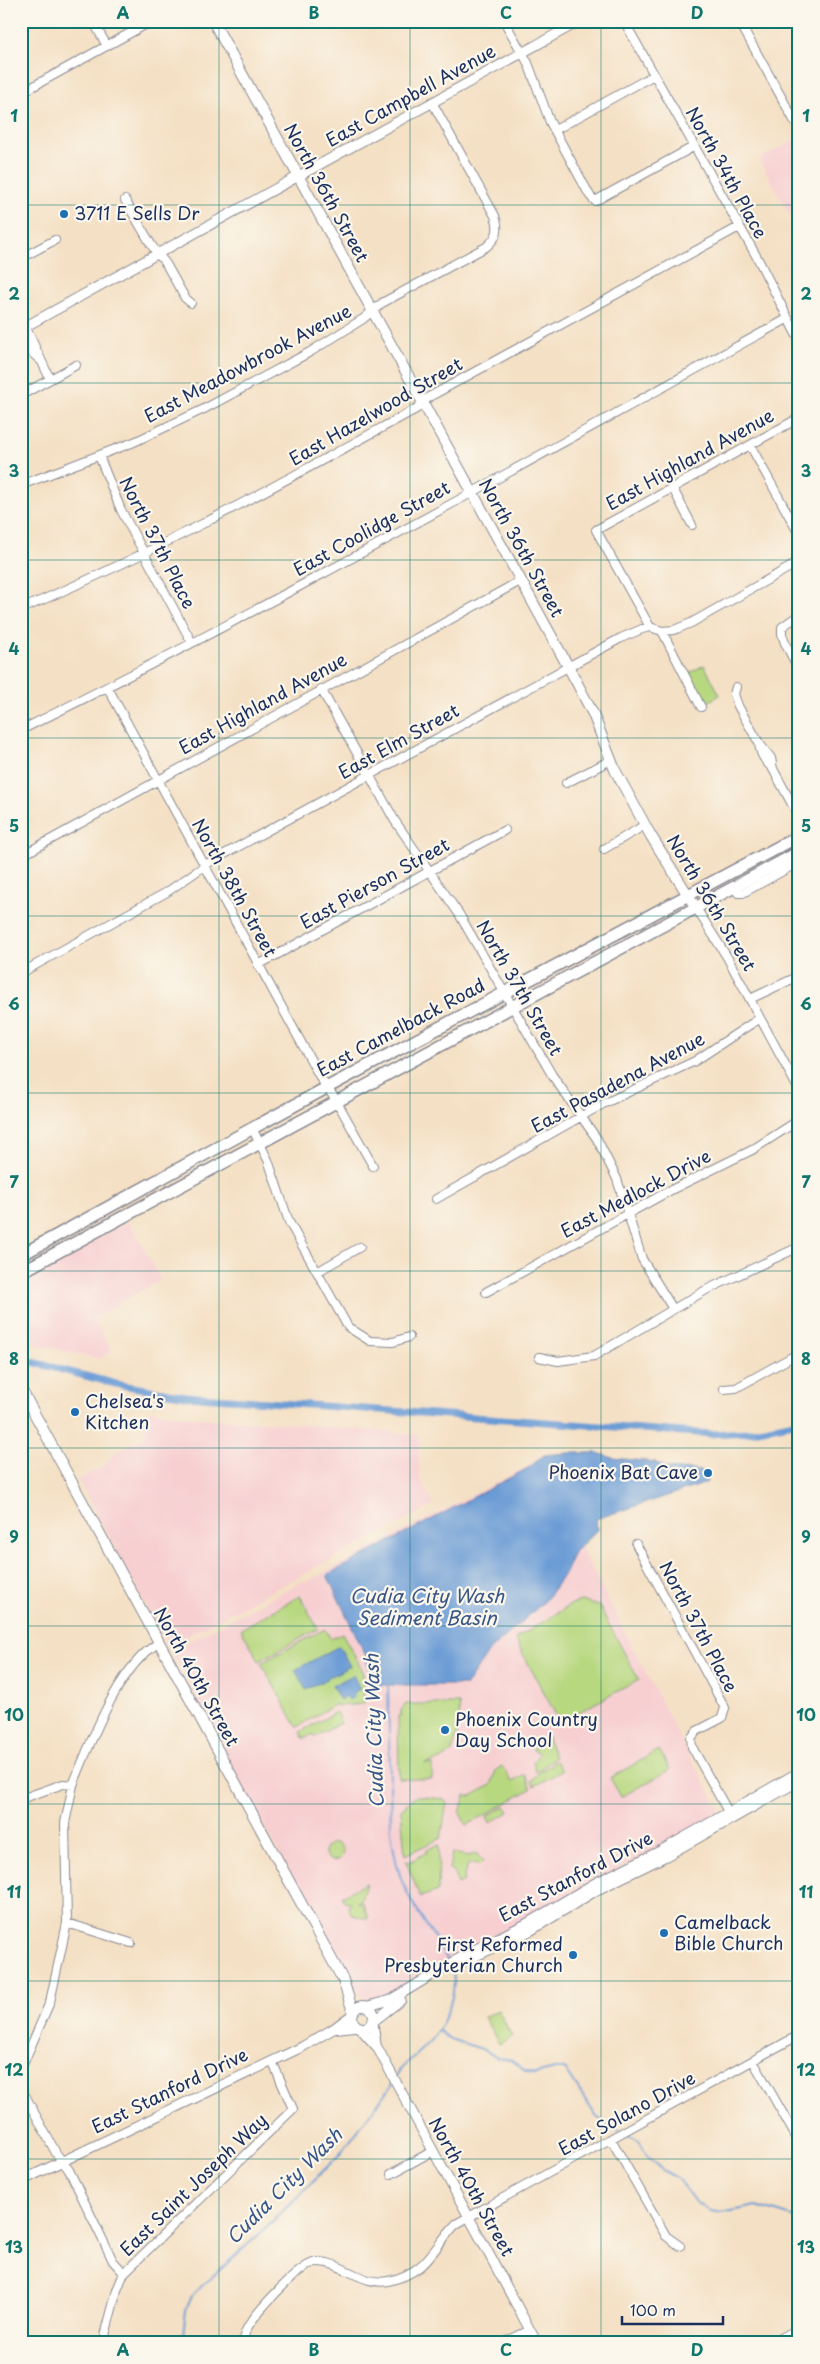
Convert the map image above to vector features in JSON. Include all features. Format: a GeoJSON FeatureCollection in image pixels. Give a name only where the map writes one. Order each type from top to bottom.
{"type":"FeatureCollection","features":[{"type":"Feature","properties":{"kind":"main road","name":"North 36th Street"},"geometry":{"type":"LineString","coordinates":[[213,21],[568,667],[593,714],[611,760],[645,825],[696,908]]}},
{"type":"Feature","properties":{"kind":"main road","name":"East Camelback Road"},"geometry":{"type":"LineString","coordinates":[[21,1255],[328,1087],[799,836]]}},
{"type":"Feature","properties":{"kind":"main road","name":"East Camelback Road"},"geometry":{"type":"LineString","coordinates":[[21,1272],[336,1100],[512,1008],[799,852]]}},
{"type":"Feature","properties":{"kind":"main road"},"geometry":{"type":"LineString","coordinates":[[131,1194],[138,1208]]}},
{"type":"Feature","properties":{"kind":"main road","name":"North 40th Street"},"geometry":{"type":"LineString","coordinates":[[21,1389],[343,1980],[353,2013]]}},
{"type":"Feature","properties":{"kind":"main road","name":"North 40th Street"},"geometry":{"type":"LineString","coordinates":[[343,1980],[366,2006]]}},
{"type":"Feature","properties":{"kind":"main road"},"geometry":{"type":"LineString","coordinates":[[366,2006],[373,2011],[373,2022],[368,2027],[358,2026],[353,2021],[353,2013],[357,2007],[366,2006]]}},
{"type":"Feature","properties":{"kind":"street"},"geometry":{"type":"LineString","coordinates":[[93,21],[107,46]]}},
{"type":"Feature","properties":{"kind":"street"},"geometry":{"type":"LineString","coordinates":[[21,93],[152,21]]}},
{"type":"Feature","properties":{"kind":"street"},"geometry":{"type":"LineString","coordinates":[[504,21],[522,53],[555,130],[590,196],[595,200],[693,147]]}},
{"type":"Feature","properties":{"kind":"street","name":"East Campbell Avenue"},"geometry":{"type":"LineString","coordinates":[[23,330],[580,21]]}},
{"type":"Feature","properties":{"kind":"street","name":"North 34th Place"},"geometry":{"type":"LineString","coordinates":[[624,21],[693,147],[759,261],[799,340]]}},
{"type":"Feature","properties":{"kind":"street"},"geometry":{"type":"LineString","coordinates":[[739,21],[799,129]]}},
{"type":"Feature","properties":{"kind":"street"},"geometry":{"type":"LineString","coordinates":[[555,130],[654,75]]}},
{"type":"Feature","properties":{"kind":"street","name":"East Meadowbrook Avenue"},"geometry":{"type":"LineString","coordinates":[[21,485],[98,456],[204,409],[310,352],[382,303],[486,247],[495,240],[498,230],[495,216],[432,102]]}},
{"type":"Feature","properties":{"kind":"street"},"geometry":{"type":"LineString","coordinates":[[125,200],[185,298],[191,303]]}},
{"type":"Feature","properties":{"kind":"street","name":"East Hazelwood Street"},"geometry":{"type":"LineString","coordinates":[[21,609],[144,554],[289,479],[416,409],[429,397],[739,228]]}},
{"type":"Feature","properties":{"kind":"street"},"geometry":{"type":"LineString","coordinates":[[21,258],[54,240]]}},
{"type":"Feature","properties":{"kind":"street"},"geometry":{"type":"LineString","coordinates":[[21,317],[23,330],[50,379]]}},
{"type":"Feature","properties":{"kind":"street","name":"East Coolidge Street"},"geometry":{"type":"LineString","coordinates":[[21,730],[108,688],[326,573],[787,319]]}},
{"type":"Feature","properties":{"kind":"street"},"geometry":{"type":"LineString","coordinates":[[25,393],[76,365]]}},
{"type":"Feature","properties":{"kind":"street","name":"East Highland Avenue"},"geometry":{"type":"LineString","coordinates":[[650,627],[596,530],[799,418]]}},
{"type":"Feature","properties":{"kind":"street"},"geometry":{"type":"LineString","coordinates":[[750,445],[799,534]]}},
{"type":"Feature","properties":{"kind":"street","name":"North 37th Place"},"geometry":{"type":"LineString","coordinates":[[98,456],[121,510],[192,644]]}},
{"type":"Feature","properties":{"kind":"street"},"geometry":{"type":"LineString","coordinates":[[672,487],[692,525]]}},
{"type":"Feature","properties":{"kind":"street"},"geometry":{"type":"LineString","coordinates":[[650,627],[662,631],[674,630],[799,562]]}},
{"type":"Feature","properties":{"kind":"street","name":"East Highland Avenue"},"geometry":{"type":"LineString","coordinates":[[21,856],[520,581]]}},
{"type":"Feature","properties":{"kind":"street"},"geometry":{"type":"LineString","coordinates":[[799,615],[782,628],[782,634],[799,670]]}},
{"type":"Feature","properties":{"kind":"street","name":"East Elm Street"},"geometry":{"type":"LineString","coordinates":[[24,971],[167,892],[204,866],[622,638],[650,627]]}},
{"type":"Feature","properties":{"kind":"street"},"geometry":{"type":"LineString","coordinates":[[662,631],[701,707]]}},
{"type":"Feature","properties":{"kind":"street"},"geometry":{"type":"LineString","coordinates":[[736,687],[736,700],[759,743],[760,752],[765,762],[773,769],[799,817]]}},
{"type":"Feature","properties":{"kind":"street","name":"North 38th Street"},"geometry":{"type":"LineString","coordinates":[[108,688],[321,1079],[336,1100]]}},
{"type":"Feature","properties":{"kind":"street","name":"North 37th Street"},"geometry":{"type":"LineString","coordinates":[[321,690],[395,821],[459,914],[552,1075],[582,1116],[610,1161],[642,1259],[673,1309]]}},
{"type":"Feature","properties":{"kind":"street"},"geometry":{"type":"LineString","coordinates":[[566,784],[611,760]]}},
{"type":"Feature","properties":{"kind":"street"},"geometry":{"type":"LineString","coordinates":[[604,849],[645,825]]}},
{"type":"Feature","properties":{"kind":"street","name":"East Pierson Street"},"geometry":{"type":"LineString","coordinates":[[258,964],[505,830]]}},
{"type":"Feature","properties":{"kind":"street","name":"East Camelback Road"},"geometry":{"type":"LineString","coordinates":[[734,887],[738,893],[743,893],[799,862]]}},
{"type":"Feature","properties":{"kind":"street","name":"North 36th Street"},"geometry":{"type":"LineString","coordinates":[[696,908],[718,942],[799,1090]]}},
{"type":"Feature","properties":{"kind":"street"},"geometry":{"type":"LineString","coordinates":[[21,961],[24,971]]}},
{"type":"Feature","properties":{"kind":"street"},"geometry":{"type":"LineString","coordinates":[[750,999],[799,976]]}},
{"type":"Feature","properties":{"kind":"street","name":"East Pasadena Avenue"},"geometry":{"type":"LineString","coordinates":[[436,1199],[616,1097],[695,1061],[760,1018]]}},
{"type":"Feature","properties":{"kind":"street","name":"East Camelback Road"},"geometry":{"type":"LineString","coordinates":[[336,1100],[373,1166]]}},
{"type":"Feature","properties":{"kind":"street","name":"East Medlock Drive"},"geometry":{"type":"LineString","coordinates":[[486,1292],[628,1213],[746,1154],[799,1120]]}},
{"type":"Feature","properties":{"kind":"street"},"geometry":{"type":"LineString","coordinates":[[252,1128],[268,1160],[289,1222],[345,1323],[355,1334],[370,1341],[393,1342],[409,1337]]}},
{"type":"Feature","properties":{"kind":"street"},"geometry":{"type":"LineString","coordinates":[[317,1272],[360,1247]]}},
{"type":"Feature","properties":{"kind":"street"},"geometry":{"type":"LineString","coordinates":[[539,1357],[558,1361],[594,1356],[706,1290],[799,1247]]}},
{"type":"Feature","properties":{"kind":"street"},"geometry":{"type":"LineString","coordinates":[[724,1389],[736,1388],[799,1353]]}},
{"type":"Feature","properties":{"kind":"street","name":"North 37th Place"},"geometry":{"type":"LineString","coordinates":[[636,1544],[725,1708],[722,1718],[697,1731],[691,1738],[692,1747],[730,1815]]}},
{"type":"Feature","properties":{"kind":"street"},"geometry":{"type":"LineString","coordinates":[[21,2069],[50,2002],[67,1923],[65,1823],[73,1785],[96,1731],[120,1685],[140,1656],[159,1643]]}},
{"type":"Feature","properties":{"kind":"street","name":"East Stanford Drive"},"geometry":{"type":"LineString","coordinates":[[373,2022],[385,2010],[445,1970],[530,1931],[597,1890],[666,1856],[799,1772]]}},
{"type":"Feature","properties":{"kind":"street","name":"East Stanford Drive"},"geometry":{"type":"LineString","coordinates":[[366,2006],[391,2000],[468,1953],[526,1924],[595,1883],[799,1780]]}},
{"type":"Feature","properties":{"kind":"street"},"geometry":{"type":"LineString","coordinates":[[21,1799],[63,1784],[73,1785]]}},
{"type":"Feature","properties":{"kind":"street"},"geometry":{"type":"LineString","coordinates":[[67,1923],[131,1943]]}},
{"type":"Feature","properties":{"kind":"street","name":"East Stanford Drive"},"geometry":{"type":"LineString","coordinates":[[21,2181],[272,2061],[333,2030],[353,2013]]}},
{"type":"Feature","properties":{"kind":"street","name":"North 40th Street"},"geometry":{"type":"LineString","coordinates":[[373,2022],[377,2047]]}},
{"type":"Feature","properties":{"kind":"street","name":"East Stanford Drive"},"geometry":{"type":"LineString","coordinates":[[333,2030],[358,2026]]}},
{"type":"Feature","properties":{"kind":"street","name":"North 40th Street"},"geometry":{"type":"LineString","coordinates":[[358,2026],[377,2047],[537,2343]]}},
{"type":"Feature","properties":{"kind":"street","name":"East Solano Drive"},"geometry":{"type":"LineString","coordinates":[[242,2343],[244,2334],[258,2314],[300,2270],[309,2264],[318,2262],[375,2282],[387,2281],[418,2269],[430,2259],[445,2236],[456,2224],[799,2035]]}},
{"type":"Feature","properties":{"kind":"street","name":"East Saint Joseph Way"},"geometry":{"type":"LineString","coordinates":[[103,2343],[117,2290],[124,2273],[293,2109],[272,2061]]}},
{"type":"Feature","properties":{"kind":"street"},"geometry":{"type":"LineString","coordinates":[[753,2061],[799,2142]]}},
{"type":"Feature","properties":{"kind":"street"},"geometry":{"type":"LineString","coordinates":[[21,2088],[62,2162],[69,2170],[113,2261],[124,2273]]}},
{"type":"Feature","properties":{"kind":"street"},"geometry":{"type":"LineString","coordinates":[[611,2139],[666,2236],[680,2246]]}},
{"type":"Feature","properties":{"kind":"street"},"geometry":{"type":"LineString","coordinates":[[390,2174],[433,2151]]}},
{"type":"Feature","properties":{"kind":"street"},"geometry":{"type":"LineString","coordinates":[[772,2343],[799,2328]]}},
{"type":"Feature","properties":{"kind":"street"},"geometry":{"type":"LineString","coordinates":[[503,2343],[530,2330]]}},
{"type":"Feature","properties":{"kind":"shaded area"},"geometry":{"type":"Polygon","coordinates":[[[799,138],[799,231],[759,159],[799,138]]]}},
{"type":"Feature","properties":{"kind":"shaded area"},"geometry":{"type":"Polygon","coordinates":[[[129,1221],[161,1280],[93,1318],[112,1352],[99,1359],[21,1341],[21,1280],[129,1221]]]}},
{"type":"Feature","properties":{"kind":"shaded area"},"geometry":{"type":"Polygon","coordinates":[[[150,1410],[198,1418],[313,1425],[419,1435],[419,1476],[434,1505],[168,1646],[78,1480],[102,1467],[117,1452],[144,1437],[150,1410]]]}},
{"type":"Feature","properties":{"kind":"shaded area","name":"Phoenix Country Day School"},"geometry":{"type":"Polygon","coordinates":[[[536,1462],[693,1763],[720,1809],[717,1814],[660,1847],[479,1943],[381,2001],[366,2002],[355,1989],[268,1834],[171,1651],[536,1462]]]}},
{"type":"Feature","properties":{"kind":"green space"},"geometry":{"type":"Polygon","coordinates":[[[704,665],[720,695],[704,704],[688,674],[704,665]]]}},
{"type":"Feature","properties":{"kind":"green space"},"geometry":{"type":"Polygon","coordinates":[[[300,1596],[318,1629],[259,1661],[241,1629],[300,1596]]]}},
{"type":"Feature","properties":{"kind":"green space"},"geometry":{"type":"Polygon","coordinates":[[[581,1601],[599,1606],[639,1680],[564,1720],[558,1719],[515,1639],[572,1604],[581,1601]]]}},
{"type":"Feature","properties":{"kind":"green space"},"geometry":{"type":"Polygon","coordinates":[[[325,1629],[331,1639],[342,1633],[363,1671],[364,1704],[337,1706],[336,1704],[297,1727],[261,1663],[325,1629]]]}},
{"type":"Feature","properties":{"kind":"green space"},"geometry":{"type":"Polygon","coordinates":[[[406,1704],[459,1704],[460,1724],[452,1752],[441,1760],[425,1764],[432,1764],[432,1779],[399,1779],[398,1716],[401,1715],[401,1710],[406,1704]]]}},
{"type":"Feature","properties":{"kind":"green space"},"geometry":{"type":"Polygon","coordinates":[[[336,1712],[341,1723],[315,1737],[313,1734],[304,1739],[300,1732],[336,1712]]]}},
{"type":"Feature","properties":{"kind":"green space"},"geometry":{"type":"Polygon","coordinates":[[[547,1736],[555,1758],[536,1772],[533,1762],[539,1754],[533,1750],[536,1743],[547,1736]]]}},
{"type":"Feature","properties":{"kind":"green space"},"geometry":{"type":"Polygon","coordinates":[[[659,1750],[670,1770],[621,1797],[610,1778],[659,1750]]]}},
{"type":"Feature","properties":{"kind":"green space"},"geometry":{"type":"Polygon","coordinates":[[[556,1761],[562,1771],[534,1786],[531,1781],[538,1773],[556,1761]]]}},
{"type":"Feature","properties":{"kind":"green space"},"geometry":{"type":"Polygon","coordinates":[[[502,1766],[512,1782],[525,1775],[531,1789],[467,1825],[460,1813],[465,1795],[471,1796],[491,1785],[496,1770],[502,1766]]]}},
{"type":"Feature","properties":{"kind":"green space"},"geometry":{"type":"Polygon","coordinates":[[[416,1796],[444,1799],[447,1802],[441,1838],[405,1855],[401,1809],[416,1796]]]}},
{"type":"Feature","properties":{"kind":"green space"},"geometry":{"type":"Polygon","coordinates":[[[505,1806],[509,1812],[490,1823],[487,1816],[505,1806]]]}},
{"type":"Feature","properties":{"kind":"green space"},"geometry":{"type":"Polygon","coordinates":[[[334,1843],[340,1846],[343,1852],[340,1858],[334,1861],[328,1858],[325,1852],[328,1846],[334,1843]]]}},
{"type":"Feature","properties":{"kind":"green space"},"geometry":{"type":"Polygon","coordinates":[[[439,1844],[438,1891],[420,1897],[406,1861],[410,1862],[439,1844]]]}},
{"type":"Feature","properties":{"kind":"green space"},"geometry":{"type":"Polygon","coordinates":[[[452,1853],[469,1856],[476,1853],[483,1862],[480,1865],[474,1863],[468,1865],[463,1878],[464,1881],[458,1884],[452,1870],[449,1869],[452,1853]]]}},
{"type":"Feature","properties":{"kind":"green space"},"geometry":{"type":"Polygon","coordinates":[[[366,1883],[361,1900],[357,1902],[363,1903],[368,1919],[352,1915],[348,1907],[350,1902],[344,1901],[342,1896],[366,1883]]]}},
{"type":"Feature","properties":{"kind":"green space"},"geometry":{"type":"Polygon","coordinates":[[[498,2010],[512,2036],[499,2044],[484,2017],[498,2010]]]}},
{"type":"Feature","properties":{"kind":"water","name":"Cudia City Wash Sediment Basin"},"geometry":{"type":"Polygon","coordinates":[[[598,1453],[613,1458],[655,1462],[665,1468],[704,1471],[707,1483],[596,1519],[597,1530],[574,1552],[565,1573],[545,1601],[489,1651],[466,1685],[373,1685],[366,1656],[327,1575],[530,1467],[544,1455],[598,1453]]]}},
{"type":"Feature","properties":{"kind":"water"},"geometry":{"type":"Polygon","coordinates":[[[339,1646],[350,1666],[306,1690],[295,1670],[339,1646]]]}},
{"type":"Feature","properties":{"kind":"water"},"geometry":{"type":"Polygon","coordinates":[[[353,1675],[360,1689],[353,1693],[354,1697],[349,1700],[347,1696],[340,1700],[332,1686],[353,1675]]]}},
{"type":"Feature","properties":{"kind":"waterway"},"geometry":{"type":"LineString","coordinates":[[21,1359],[116,1384],[186,1396],[711,1434],[748,1432],[799,1422]]}},
{"type":"Feature","properties":{"kind":"waterway","name":"Cudia City Wash"},"geometry":{"type":"LineString","coordinates":[[388,1683],[391,1831],[396,1862],[411,1901],[447,1959]]}},
{"type":"Feature","properties":{"kind":"waterway","name":"Cudia City Wash"},"geometry":{"type":"LineString","coordinates":[[396,2077],[399,2071],[427,2044],[439,2028],[447,2013],[452,1996],[454,1987],[453,1972]]}},
{"type":"Feature","properties":{"kind":"waterway"},"geometry":{"type":"LineString","coordinates":[[438,2030],[450,2039],[485,2050],[497,2058],[512,2060],[525,2071],[535,2074],[555,2069],[565,2069],[598,2119],[620,2132]]}},
{"type":"Feature","properties":{"kind":"waterway","name":"Cudia City Wash"},"geometry":{"type":"LineString","coordinates":[[182,2343],[186,2311],[194,2293],[265,2229],[341,2153],[393,2083]]}},
{"type":"Feature","properties":{"kind":"waterway"},"geometry":{"type":"LineString","coordinates":[[624,2134],[639,2141],[647,2156],[662,2170],[677,2178],[695,2202],[711,2211],[722,2213],[756,2206],[799,2219]]}},
{"type":"Feature","properties":{"kind":"place","name":"3711 E Sells Dr"},"geometry":{"type":"Point","coordinates":[64,214]}},
{"type":"Feature","properties":{"kind":"place","name":"Chelsea's Kitchen"},"geometry":{"type":"Point","coordinates":[75,1412]}},
{"type":"Feature","properties":{"kind":"place","name":"Phoenix Bat Cave"},"geometry":{"type":"Point","coordinates":[708,1473]}},
{"type":"Feature","properties":{"kind":"place","name":"Phoenix Country Day School"},"geometry":{"type":"Point","coordinates":[445,1730]}},
{"type":"Feature","properties":{"kind":"place","name":"Camelback Bible Church"},"geometry":{"type":"Point","coordinates":[664,1933]}},
{"type":"Feature","properties":{"kind":"place","name":"First Reformed Presbyterian Church"},"geometry":{"type":"Point","coordinates":[573,1955]}}]}
